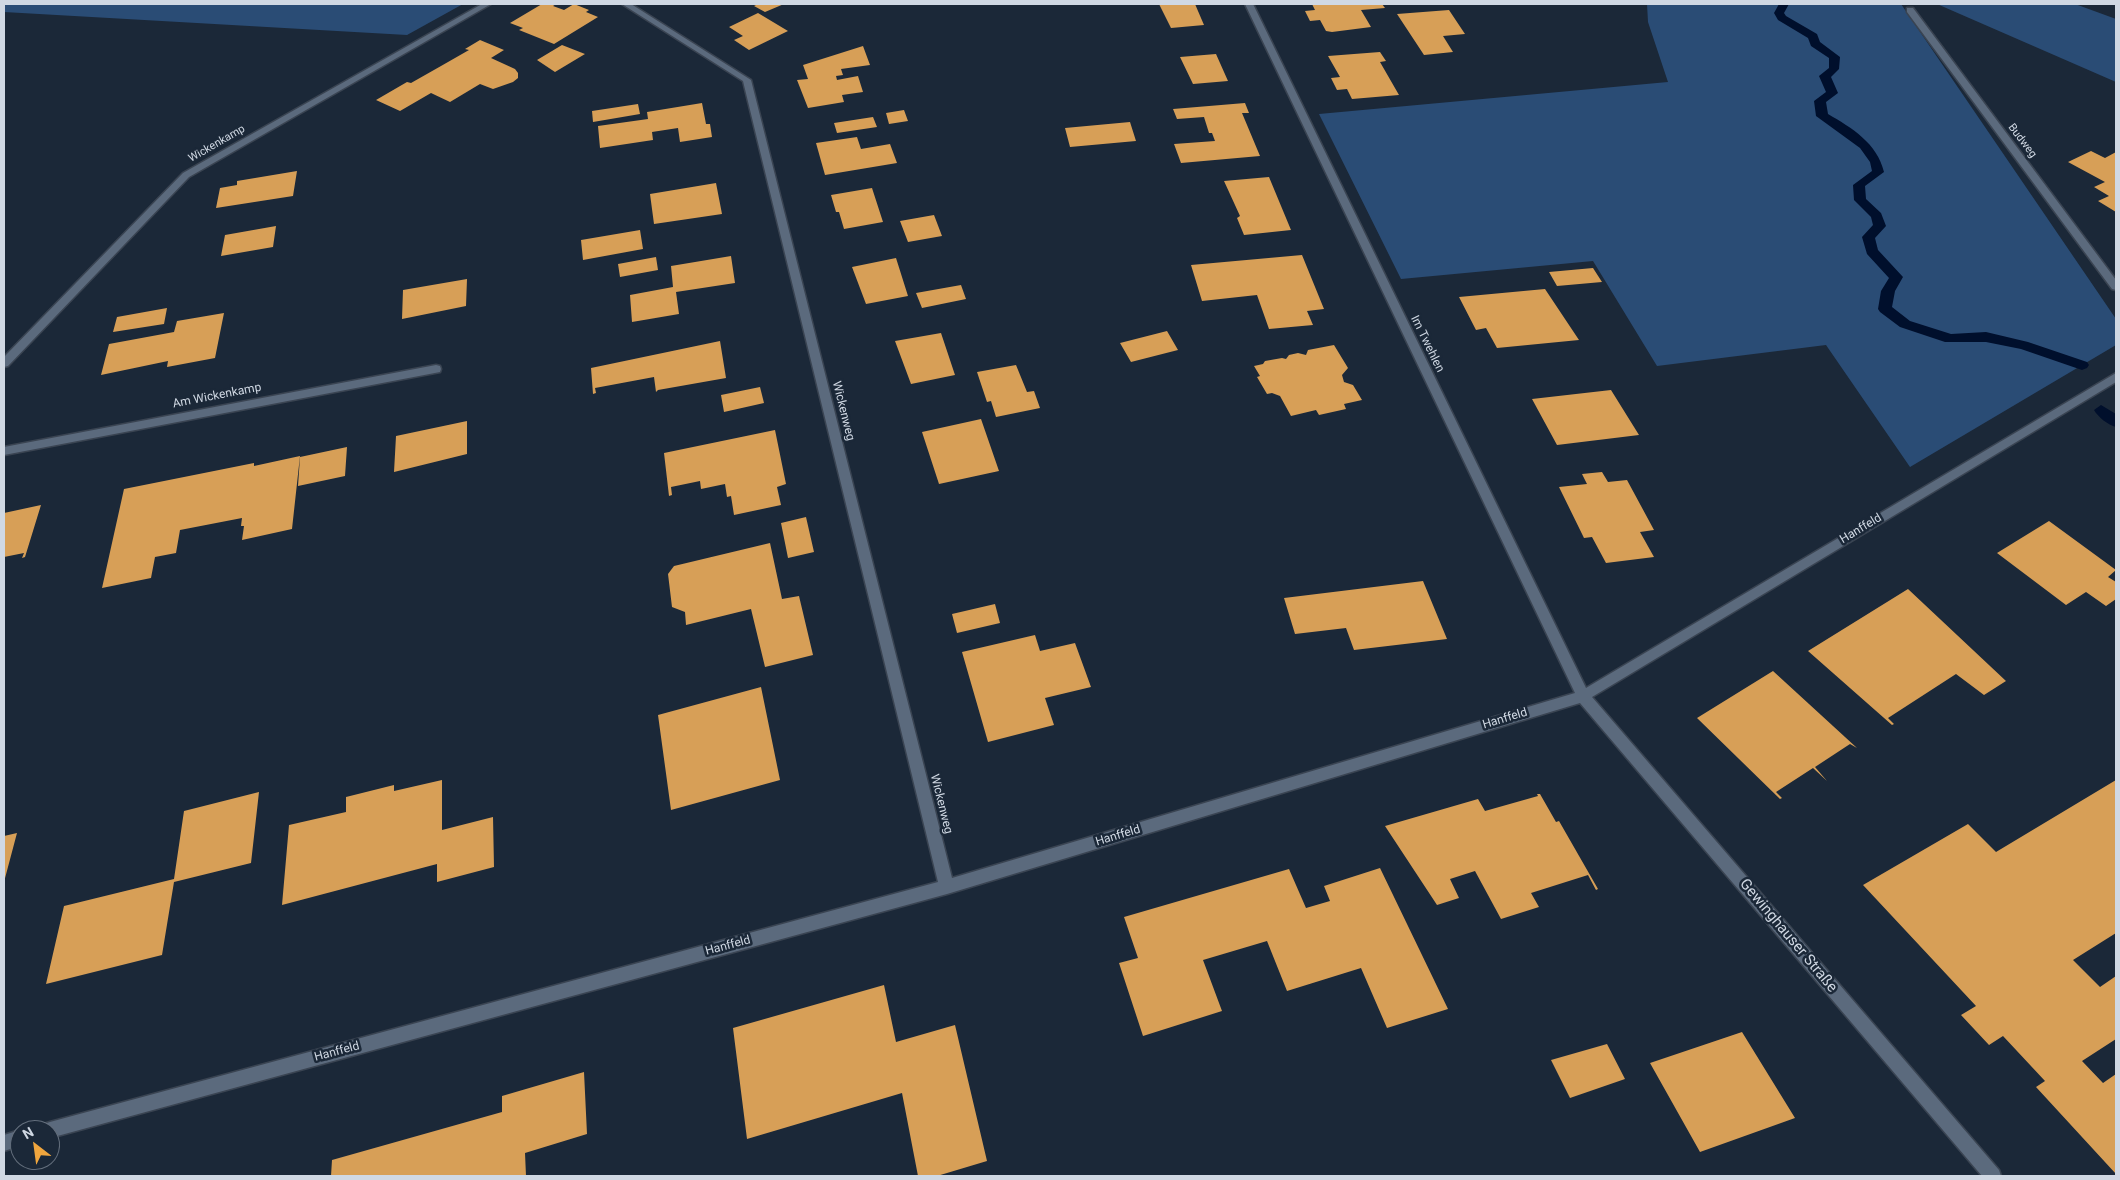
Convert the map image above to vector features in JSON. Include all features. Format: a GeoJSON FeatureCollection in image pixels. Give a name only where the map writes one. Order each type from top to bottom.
{"type":"FeatureCollection","features":[{"type":"Feature","properties":{"kind":"street","name":"Wickenkamp"},"geometry":{"type":"LineString","coordinates":[[4,363],[186,175],[487,4]]}},
{"type":"Feature","properties":{"kind":"street","name":"Wickenweg"},"geometry":{"type":"LineString","coordinates":[[626,4],[747,80],[947,887]]}},
{"type":"Feature","properties":{"kind":"street","name":"Im Twehlen"},"geometry":{"type":"LineString","coordinates":[[1250,4],[1583,696]]}},
{"type":"Feature","properties":{"kind":"street","name":"Budweg"},"geometry":{"type":"LineString","coordinates":[[1910,10],[2116,287]]}},
{"type":"Feature","properties":{"kind":"street","name":"Am Wickenkamp"},"geometry":{"type":"LineString","coordinates":[[4,451],[436,368]]}},
{"type":"Feature","properties":{"kind":"street","name":"Hanffeld"},"geometry":{"type":"LineString","coordinates":[[60,1127],[947,887],[1583,696],[2116,376]]}},
{"type":"Feature","properties":{"kind":"street","name":"Gewinghauser Straße"},"geometry":{"type":"LineString","coordinates":[[1583,696],[1993,1176]]}},
{"type":"Feature","properties":{"kind":"shaded area"},"geometry":{"type":"Polygon","coordinates":[[[4,4],[463,4],[407,35],[4,12],[4,4]]]}},
{"type":"Feature","properties":{"kind":"shaded area"},"geometry":{"type":"Polygon","coordinates":[[[1647,4],[1901,4],[2116,319],[2116,345],[1910,467],[1826,345],[1657,366],[1593,261],[1401,279],[1319,114],[1668,82],[1648,22],[1647,4]]]}},
{"type":"Feature","properties":{"kind":"shaded area"},"geometry":{"type":"Polygon","coordinates":[[[1937,4],[2075,4],[2116,19],[2116,82],[1937,4]]]}},
{"type":"Feature","properties":{"kind":"building"},"geometry":{"type":"Polygon","coordinates":[[[542,4],[556,4],[553,6],[564,10],[574,4],[589,10],[586,12],[598,17],[554,44],[519,30],[523,28],[510,23],[542,4]]]}},
{"type":"Feature","properties":{"kind":"building"},"geometry":{"type":"Polygon","coordinates":[[[758,4],[784,4],[765,12],[754,6],[758,4]]]}},
{"type":"Feature","properties":{"kind":"building"},"geometry":{"type":"Polygon","coordinates":[[[1159,4],[1195,4],[1204,25],[1171,28],[1159,4]]]}},
{"type":"Feature","properties":{"kind":"building"},"geometry":{"type":"Polygon","coordinates":[[[1312,4],[1382,4],[1385,8],[1361,10],[1371,27],[1332,32],[1326,31],[1320,20],[1310,21],[1305,11],[1315,10],[1312,4]]]}},
{"type":"Feature","properties":{"kind":"building"},"geometry":{"type":"Polygon","coordinates":[[[1449,10],[1465,34],[1443,36],[1453,52],[1424,55],[1397,14],[1449,10]]]}},
{"type":"Feature","properties":{"kind":"building"},"geometry":{"type":"Polygon","coordinates":[[[758,13],[788,31],[749,50],[734,40],[743,36],[729,27],[758,13]]]}},
{"type":"Feature","properties":{"kind":"building"},"geometry":{"type":"Polygon","coordinates":[[[480,40],[504,50],[491,58],[515,69],[518,73],[518,78],[513,82],[493,89],[480,84],[450,102],[431,93],[400,111],[376,100],[407,82],[411,83],[469,50],[465,49],[480,40]]]}},
{"type":"Feature","properties":{"kind":"building"},"geometry":{"type":"Polygon","coordinates":[[[562,45],[585,54],[555,72],[537,60],[562,45]]]}},
{"type":"Feature","properties":{"kind":"building"},"geometry":{"type":"Polygon","coordinates":[[[863,46],[870,65],[841,69],[843,75],[836,76],[837,80],[858,76],[863,92],[842,95],[844,102],[808,108],[797,80],[808,79],[803,65],[863,46]]]}},
{"type":"Feature","properties":{"kind":"building"},"geometry":{"type":"Polygon","coordinates":[[[1380,52],[1386,61],[1380,62],[1399,95],[1352,99],[1347,89],[1337,90],[1331,78],[1340,77],[1328,56],[1380,52]]]}},
{"type":"Feature","properties":{"kind":"building"},"geometry":{"type":"Polygon","coordinates":[[[1216,54],[1228,81],[1193,84],[1180,57],[1216,54]]]}},
{"type":"Feature","properties":{"kind":"building"},"geometry":{"type":"Polygon","coordinates":[[[702,103],[706,124],[710,124],[712,137],[680,142],[678,128],[652,132],[653,140],[600,148],[598,126],[648,119],[647,112],[702,103]]]}},
{"type":"Feature","properties":{"kind":"building"},"geometry":{"type":"Polygon","coordinates":[[[1245,103],[1249,113],[1242,113],[1260,156],[1181,163],[1174,144],[1215,141],[1212,133],[1209,133],[1204,117],[1177,119],[1173,109],[1245,103]]]}},
{"type":"Feature","properties":{"kind":"building"},"geometry":{"type":"Polygon","coordinates":[[[638,104],[640,114],[593,122],[592,111],[638,104]]]}},
{"type":"Feature","properties":{"kind":"building"},"geometry":{"type":"Polygon","coordinates":[[[904,110],[908,121],[889,124],[886,113],[904,110]]]}},
{"type":"Feature","properties":{"kind":"building"},"geometry":{"type":"Polygon","coordinates":[[[873,117],[877,127],[837,133],[834,123],[873,117]]]}},
{"type":"Feature","properties":{"kind":"building"},"geometry":{"type":"Polygon","coordinates":[[[1130,122],[1136,141],[1070,147],[1065,128],[1130,122]]]}},
{"type":"Feature","properties":{"kind":"building"},"geometry":{"type":"Polygon","coordinates":[[[857,137],[861,149],[890,144],[897,163],[825,175],[816,143],[857,137]]]}},
{"type":"Feature","properties":{"kind":"building"},"geometry":{"type":"Polygon","coordinates":[[[2091,151],[2105,158],[2116,152],[2116,212],[2098,201],[2109,196],[2094,187],[2105,182],[2068,162],[2091,151]]]}},
{"type":"Feature","properties":{"kind":"building"},"geometry":{"type":"Polygon","coordinates":[[[297,171],[293,196],[216,208],[220,188],[237,185],[237,181],[297,171]]]}},
{"type":"Feature","properties":{"kind":"building"},"geometry":{"type":"Polygon","coordinates":[[[1269,177],[1291,230],[1244,235],[1237,218],[1240,216],[1224,181],[1269,177]]]}},
{"type":"Feature","properties":{"kind":"building"},"geometry":{"type":"Polygon","coordinates":[[[716,183],[722,214],[654,224],[650,194],[716,183]]]}},
{"type":"Feature","properties":{"kind":"building"},"geometry":{"type":"Polygon","coordinates":[[[872,188],[883,222],[844,229],[831,195],[872,188]]]}},
{"type":"Feature","properties":{"kind":"building"},"geometry":{"type":"Polygon","coordinates":[[[934,215],[942,236],[908,242],[900,221],[934,215]]]}},
{"type":"Feature","properties":{"kind":"building"},"geometry":{"type":"Polygon","coordinates":[[[276,226],[273,247],[221,256],[225,235],[276,226]]]}},
{"type":"Feature","properties":{"kind":"building"},"geometry":{"type":"Polygon","coordinates":[[[640,230],[643,249],[583,260],[581,240],[640,230]]]}},
{"type":"Feature","properties":{"kind":"building"},"geometry":{"type":"Polygon","coordinates":[[[1302,255],[1324,309],[1307,311],[1313,325],[1269,329],[1257,295],[1202,301],[1191,265],[1302,255]]]}},
{"type":"Feature","properties":{"kind":"building"},"geometry":{"type":"Polygon","coordinates":[[[731,256],[735,283],[676,292],[679,314],[632,322],[630,295],[673,287],[671,266],[731,256]]]}},
{"type":"Feature","properties":{"kind":"building"},"geometry":{"type":"Polygon","coordinates":[[[656,257],[658,270],[620,277],[618,264],[656,257]]]}},
{"type":"Feature","properties":{"kind":"building"},"geometry":{"type":"Polygon","coordinates":[[[896,258],[908,296],[866,304],[852,267],[896,258]]]}},
{"type":"Feature","properties":{"kind":"building"},"geometry":{"type":"Polygon","coordinates":[[[1593,268],[1602,282],[1557,286],[1549,272],[1593,268]]]}},
{"type":"Feature","properties":{"kind":"building"},"geometry":{"type":"Polygon","coordinates":[[[467,279],[466,306],[402,319],[403,290],[467,279]]]}},
{"type":"Feature","properties":{"kind":"building"},"geometry":{"type":"Polygon","coordinates":[[[961,285],[966,299],[922,308],[916,293],[961,285]]]}},
{"type":"Feature","properties":{"kind":"building"},"geometry":{"type":"Polygon","coordinates":[[[1545,289],[1579,340],[1497,348],[1486,328],[1476,330],[1459,297],[1545,289]]]}},
{"type":"Feature","properties":{"kind":"building"},"geometry":{"type":"Polygon","coordinates":[[[167,308],[164,324],[113,332],[117,317],[167,308]]]}},
{"type":"Feature","properties":{"kind":"building"},"geometry":{"type":"Polygon","coordinates":[[[224,313],[215,358],[167,367],[168,361],[101,375],[109,344],[174,332],[177,321],[224,313]]]}},
{"type":"Feature","properties":{"kind":"building"},"geometry":{"type":"Polygon","coordinates":[[[1167,331],[1178,350],[1131,362],[1120,343],[1167,331]]]}},
{"type":"Feature","properties":{"kind":"building"},"geometry":{"type":"Polygon","coordinates":[[[941,333],[955,375],[911,384],[895,341],[941,333]]]}},
{"type":"Feature","properties":{"kind":"building"},"geometry":{"type":"Polygon","coordinates":[[[720,341],[726,378],[658,390],[656,392],[654,377],[595,388],[596,393],[593,394],[591,368],[720,341]]]}},
{"type":"Feature","properties":{"kind":"building"},"geometry":{"type":"Polygon","coordinates":[[[1334,345],[1348,368],[1342,375],[1344,382],[1353,385],[1362,400],[1344,404],[1346,409],[1319,415],[1316,410],[1291,416],[1280,396],[1272,393],[1267,394],[1257,377],[1260,376],[1254,366],[1263,364],[1265,361],[1286,359],[1289,355],[1298,353],[1306,355],[1308,350],[1334,345]]]}},
{"type":"Feature","properties":{"kind":"building"},"geometry":{"type":"Polygon","coordinates":[[[1016,365],[1027,392],[1034,391],[1040,408],[996,417],[991,401],[987,402],[977,372],[1016,365]]]}},
{"type":"Feature","properties":{"kind":"building"},"geometry":{"type":"Polygon","coordinates":[[[760,387],[764,403],[724,412],[721,395],[760,387]]]}},
{"type":"Feature","properties":{"kind":"building"},"geometry":{"type":"Polygon","coordinates":[[[1611,390],[1639,435],[1557,445],[1532,399],[1611,390]]]}},
{"type":"Feature","properties":{"kind":"building"},"geometry":{"type":"Polygon","coordinates":[[[981,419],[999,471],[939,484],[922,432],[981,419]]]}},
{"type":"Feature","properties":{"kind":"building"},"geometry":{"type":"Polygon","coordinates":[[[467,421],[467,454],[394,472],[396,436],[467,421]]]}},
{"type":"Feature","properties":{"kind":"building"},"geometry":{"type":"Polygon","coordinates":[[[775,430],[786,484],[777,487],[781,505],[734,515],[731,496],[727,497],[725,484],[701,489],[700,481],[671,487],[672,495],[669,496],[664,453],[775,430]]]}},
{"type":"Feature","properties":{"kind":"building"},"geometry":{"type":"Polygon","coordinates":[[[347,447],[345,476],[298,486],[300,457],[347,447]]]}},
{"type":"Feature","properties":{"kind":"building"},"geometry":{"type":"Polygon","coordinates":[[[300,456],[292,529],[242,540],[244,526],[241,526],[242,518],[180,530],[176,553],[155,557],[151,578],[102,588],[124,489],[254,463],[254,466],[300,456]]]}},
{"type":"Feature","properties":{"kind":"building"},"geometry":{"type":"Polygon","coordinates":[[[1602,472],[1608,482],[1627,480],[1654,530],[1640,532],[1654,557],[1606,563],[1592,537],[1584,538],[1559,487],[1587,484],[1582,474],[1602,472]]]}},
{"type":"Feature","properties":{"kind":"building"},"geometry":{"type":"Polygon","coordinates":[[[41,505],[25,557],[22,558],[24,553],[4,557],[4,513],[41,505]]]}},
{"type":"Feature","properties":{"kind":"building"},"geometry":{"type":"Polygon","coordinates":[[[806,517],[814,552],[788,558],[781,523],[806,517]]]}},
{"type":"Feature","properties":{"kind":"building"},"geometry":{"type":"Polygon","coordinates":[[[2049,521],[2116,570],[2108,577],[2116,582],[2116,599],[2106,606],[2086,592],[2066,605],[1997,553],[2049,521]]]}},
{"type":"Feature","properties":{"kind":"building"},"geometry":{"type":"Polygon","coordinates":[[[770,543],[782,599],[799,596],[813,655],[765,667],[751,609],[686,625],[685,612],[672,607],[668,574],[674,566],[770,543]]]}},
{"type":"Feature","properties":{"kind":"building"},"geometry":{"type":"Polygon","coordinates":[[[1423,581],[1447,639],[1354,650],[1346,628],[1295,634],[1284,598],[1423,581]]]}},
{"type":"Feature","properties":{"kind":"building"},"geometry":{"type":"Polygon","coordinates":[[[1908,589],[2006,681],[1984,695],[1956,674],[1888,718],[1894,724],[1892,725],[1808,651],[1908,589]]]}},
{"type":"Feature","properties":{"kind":"building"},"geometry":{"type":"Polygon","coordinates":[[[995,604],[1000,623],[957,633],[952,614],[995,604]]]}},
{"type":"Feature","properties":{"kind":"building"},"geometry":{"type":"Polygon","coordinates":[[[1035,635],[1040,651],[1075,643],[1091,687],[1045,698],[1054,725],[988,742],[962,652],[1035,635]]]}},
{"type":"Feature","properties":{"kind":"building"},"geometry":{"type":"Polygon","coordinates":[[[1773,671],[1857,748],[1850,744],[1815,767],[1827,781],[1813,768],[1776,792],[1782,798],[1780,799],[1697,718],[1773,671]]]}},
{"type":"Feature","properties":{"kind":"building"},"geometry":{"type":"Polygon","coordinates":[[[761,687],[780,780],[671,810],[658,715],[761,687]]]}},
{"type":"Feature","properties":{"kind":"building"},"geometry":{"type":"Polygon","coordinates":[[[442,780],[442,830],[493,817],[494,867],[437,882],[437,864],[282,905],[289,825],[346,812],[346,797],[394,785],[394,791],[442,780]]]}},
{"type":"Feature","properties":{"kind":"building"},"geometry":{"type":"Polygon","coordinates":[[[2116,780],[2116,933],[2073,960],[2100,987],[2116,976],[2116,1039],[2082,1061],[2103,1083],[2116,1074],[2116,1174],[2036,1087],[2045,1081],[2003,1036],[1989,1045],[1961,1015],[1976,1006],[1863,885],[1968,824],[1996,852],[2116,780]]]}},
{"type":"Feature","properties":{"kind":"building"},"geometry":{"type":"Polygon","coordinates":[[[259,792],[251,863],[174,882],[162,955],[46,984],[64,906],[174,879],[184,811],[259,792]]]}},
{"type":"Feature","properties":{"kind":"building"},"geometry":{"type":"Polygon","coordinates":[[[1537,794],[1540,794],[1556,822],[1559,821],[1598,889],[1596,890],[1588,875],[1531,893],[1539,907],[1501,919],[1475,871],[1450,879],[1459,898],[1437,905],[1385,826],[1478,799],[1485,811],[1538,796],[1537,794]]]}},
{"type":"Feature","properties":{"kind":"building"},"geometry":{"type":"Polygon","coordinates":[[[17,833],[4,882],[4,836],[17,833]]]}},
{"type":"Feature","properties":{"kind":"building"},"geometry":{"type":"Polygon","coordinates":[[[1380,868],[1448,1009],[1387,1028],[1361,968],[1287,991],[1267,941],[1203,960],[1222,1011],[1143,1036],[1119,963],[1138,958],[1124,917],[1289,869],[1306,908],[1330,901],[1324,886],[1380,868]]]}},
{"type":"Feature","properties":{"kind":"building"},"geometry":{"type":"Polygon","coordinates":[[[884,985],[896,1042],[955,1025],[987,1161],[937,1176],[918,1176],[902,1093],[747,1139],[733,1028],[884,985]]]}},
{"type":"Feature","properties":{"kind":"building"},"geometry":{"type":"Polygon","coordinates":[[[1742,1032],[1795,1118],[1700,1152],[1650,1063],[1742,1032]]]}},
{"type":"Feature","properties":{"kind":"building"},"geometry":{"type":"Polygon","coordinates":[[[1607,1044],[1625,1079],[1570,1098],[1551,1060],[1607,1044]]]}},
{"type":"Feature","properties":{"kind":"building"},"geometry":{"type":"Polygon","coordinates":[[[584,1072],[587,1134],[525,1153],[526,1176],[331,1176],[332,1160],[502,1112],[502,1096],[584,1072]]]}},
{"type":"Feature","properties":{"kind":"waterway"},"geometry":{"type":"LineString","coordinates":[[1784,4],[1779,13],[1782,18],[1813,36],[1815,44],[1835,57],[1834,69],[1825,76],[1832,93],[1820,101],[1822,116],[1857,138],[1876,162],[1878,172],[1859,185],[1860,200],[1877,216],[1880,226],[1868,237],[1872,251],[1896,277],[1888,291],[1885,309],[1905,324],[1950,339],[1986,337],[2023,345],[2082,365]]}},
{"type":"Feature","properties":{"kind":"waterway"},"geometry":{"type":"LineString","coordinates":[[2101,410],[2116,422]]}}]}
